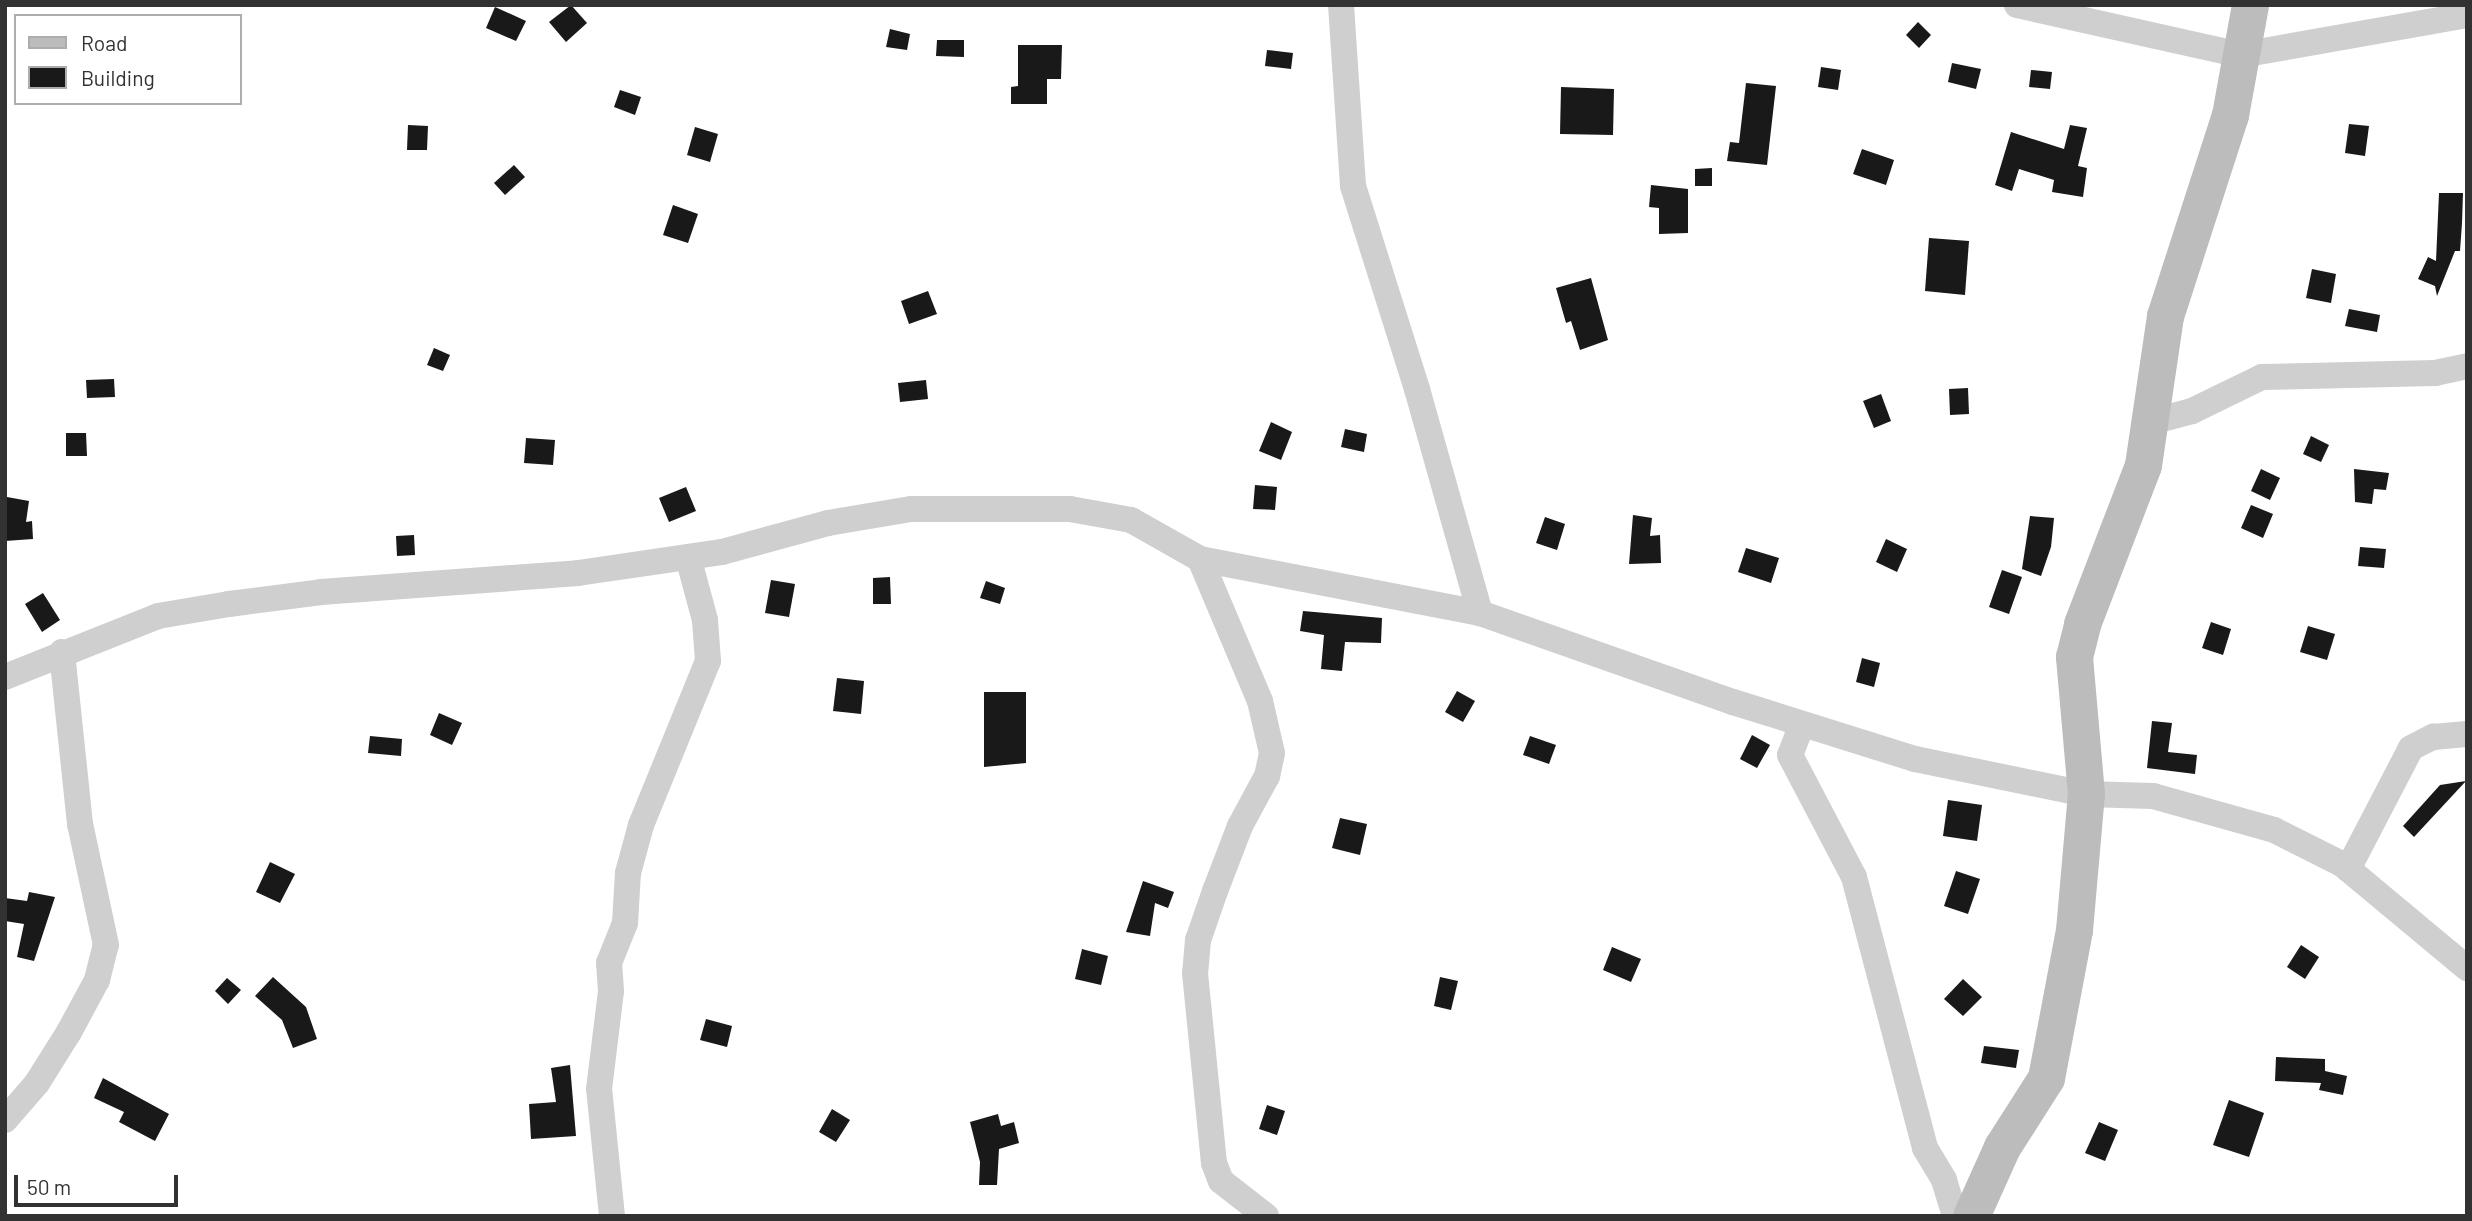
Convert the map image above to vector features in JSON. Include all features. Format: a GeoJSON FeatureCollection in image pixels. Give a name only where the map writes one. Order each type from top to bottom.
{"type":"FeatureCollection","features":[{"type":"Feature","properties":{"kind":"street"},"geometry":{"type":"LineString","coordinates":[[1341,5],[1353,186],[1480,613]]}},
{"type":"Feature","properties":{"kind":"street"},"geometry":{"type":"LineString","coordinates":[[2017,5],[2241,55],[2467,15]]}},
{"type":"Feature","properties":{"kind":"street"},"geometry":{"type":"LineString","coordinates":[[1971,1216],[2002,1147],[2046,1078],[2074,930],[2086,794],[2074,657],[2082,624],[2143,464],[2165,316],[2230,115],[2250,5]]}},
{"type":"Feature","properties":{"kind":"street"},"geometry":{"type":"LineString","coordinates":[[2151,422],[2192,411],[2262,377],[2435,373],[2467,366]]}},
{"type":"Feature","properties":{"kind":"street"},"geometry":{"type":"LineString","coordinates":[[5,677],[62,652],[158,616],[229,604],[334,591],[578,573],[688,557],[899,511],[1070,509],[1131,520],[1200,559],[1480,613],[1802,724],[1915,759],[2086,794],[2153,796],[2274,830],[2348,869],[2467,968]]}},
{"type":"Feature","properties":{"kind":"street"},"geometry":{"type":"LineString","coordinates":[[612,1216],[599,1089],[611,991],[609,963],[625,923],[628,873],[641,825],[708,661],[705,620],[688,557]]}},
{"type":"Feature","properties":{"kind":"street"},"geometry":{"type":"LineString","coordinates":[[1200,559],[1260,701],[1272,753],[1267,776],[1240,826],[1215,891],[1198,940],[1195,973],[1214,1163],[1222,1181],[1266,1216]]}},
{"type":"Feature","properties":{"kind":"street"},"geometry":{"type":"LineString","coordinates":[[5,1120],[37,1083],[69,1032],[97,980],[106,945],[80,824],[62,652]]}},
{"type":"Feature","properties":{"kind":"street"},"geometry":{"type":"LineString","coordinates":[[1802,724],[1790,755],[1854,877],[1925,1148],[1944,1180],[1955,1216]]}},
{"type":"Feature","properties":{"kind":"street"},"geometry":{"type":"LineString","coordinates":[[2348,869],[2412,748],[2432,737],[2467,734]]}},
{"type":"Feature","properties":{"kind":"building"},"geometry":{"type":"Polygon","coordinates":[[[571,5],[587,23],[566,42],[549,22],[571,5]]]}},
{"type":"Feature","properties":{"kind":"building"},"geometry":{"type":"Polygon","coordinates":[[[495,7],[526,21],[516,41],[486,28],[495,7]]]}},
{"type":"Feature","properties":{"kind":"building"},"geometry":{"type":"Polygon","coordinates":[[[1918,22],[1931,35],[1919,48],[1906,35],[1918,22]]]}},
{"type":"Feature","properties":{"kind":"building"},"geometry":{"type":"Polygon","coordinates":[[[890,29],[910,34],[907,50],[886,47],[890,29]]]}},
{"type":"Feature","properties":{"kind":"building"},"geometry":{"type":"Polygon","coordinates":[[[937,40],[964,40],[964,57],[936,56],[937,40]]]}},
{"type":"Feature","properties":{"kind":"building"},"geometry":{"type":"Polygon","coordinates":[[[1018,45],[1062,45],[1061,79],[1047,79],[1047,104],[1011,104],[1011,87],[1018,86],[1018,45]]]}},
{"type":"Feature","properties":{"kind":"building"},"geometry":{"type":"Polygon","coordinates":[[[1267,50],[1293,53],[1291,69],[1265,66],[1267,50]]]}},
{"type":"Feature","properties":{"kind":"building"},"geometry":{"type":"Polygon","coordinates":[[[1952,63],[1981,69],[1976,89],[1948,82],[1952,63]]]}},
{"type":"Feature","properties":{"kind":"building"},"geometry":{"type":"Polygon","coordinates":[[[1821,67],[1841,70],[1838,90],[1818,87],[1821,67]]]}},
{"type":"Feature","properties":{"kind":"building"},"geometry":{"type":"Polygon","coordinates":[[[2031,70],[2052,72],[2050,89],[2029,87],[2031,70]]]}},
{"type":"Feature","properties":{"kind":"building"},"geometry":{"type":"Polygon","coordinates":[[[1746,83],[1776,86],[1767,165],[1727,161],[1730,142],[1739,143],[1746,83]]]}},
{"type":"Feature","properties":{"kind":"building"},"geometry":{"type":"Polygon","coordinates":[[[1561,87],[1614,89],[1613,135],[1560,134],[1561,87]]]}},
{"type":"Feature","properties":{"kind":"building"},"geometry":{"type":"Polygon","coordinates":[[[620,90],[641,97],[635,115],[614,107],[620,90]]]}},
{"type":"Feature","properties":{"kind":"building"},"geometry":{"type":"Polygon","coordinates":[[[2349,124],[2369,126],[2365,156],[2345,153],[2349,124]]]}},
{"type":"Feature","properties":{"kind":"building"},"geometry":{"type":"Polygon","coordinates":[[[408,125],[428,126],[427,150],[407,150],[408,125]]]}},
{"type":"Feature","properties":{"kind":"building"},"geometry":{"type":"Polygon","coordinates":[[[2070,125],[2087,128],[2078,166],[2087,168],[2083,197],[2052,192],[2054,180],[2019,169],[2012,191],[1995,185],[2011,132],[2064,149],[2070,125]]]}},
{"type":"Feature","properties":{"kind":"building"},"geometry":{"type":"Polygon","coordinates":[[[695,127],[718,134],[710,162],[687,155],[695,127]]]}},
{"type":"Feature","properties":{"kind":"building"},"geometry":{"type":"Polygon","coordinates":[[[1862,149],[1894,160],[1886,185],[1853,174],[1862,149]]]}},
{"type":"Feature","properties":{"kind":"building"},"geometry":{"type":"Polygon","coordinates":[[[514,165],[525,177],[505,195],[494,183],[514,165]]]}},
{"type":"Feature","properties":{"kind":"building"},"geometry":{"type":"Polygon","coordinates":[[[1712,168],[1712,186],[1695,186],[1695,169],[1712,168]]]}},
{"type":"Feature","properties":{"kind":"building"},"geometry":{"type":"Polygon","coordinates":[[[1651,185],[1688,189],[1688,233],[1659,234],[1659,208],[1649,207],[1651,185]]]}},
{"type":"Feature","properties":{"kind":"building"},"geometry":{"type":"Polygon","coordinates":[[[2439,193],[2463,193],[2460,251],[2455,251],[2437,296],[2435,286],[2418,279],[2428,257],[2436,261],[2439,193]]]}},
{"type":"Feature","properties":{"kind":"building"},"geometry":{"type":"Polygon","coordinates":[[[673,205],[698,214],[688,243],[663,235],[673,205]]]}},
{"type":"Feature","properties":{"kind":"building"},"geometry":{"type":"Polygon","coordinates":[[[1929,238],[1969,241],[1965,295],[1925,291],[1929,238]]]}},
{"type":"Feature","properties":{"kind":"building"},"geometry":{"type":"Polygon","coordinates":[[[2312,269],[2336,274],[2331,303],[2306,298],[2312,269]]]}},
{"type":"Feature","properties":{"kind":"building"},"geometry":{"type":"Polygon","coordinates":[[[1591,278],[1608,340],[1580,350],[1571,321],[1566,323],[1556,288],[1591,278]]]}},
{"type":"Feature","properties":{"kind":"building"},"geometry":{"type":"Polygon","coordinates":[[[928,291],[937,314],[909,324],[901,301],[928,291]]]}},
{"type":"Feature","properties":{"kind":"building"},"geometry":{"type":"Polygon","coordinates":[[[2349,309],[2380,315],[2377,332],[2345,326],[2349,309]]]}},
{"type":"Feature","properties":{"kind":"building"},"geometry":{"type":"Polygon","coordinates":[[[434,348],[450,355],[443,371],[427,365],[434,348]]]}},
{"type":"Feature","properties":{"kind":"building"},"geometry":{"type":"Polygon","coordinates":[[[114,379],[115,397],[87,398],[86,380],[114,379]]]}},
{"type":"Feature","properties":{"kind":"building"},"geometry":{"type":"Polygon","coordinates":[[[926,380],[928,399],[900,402],[898,383],[926,380]]]}},
{"type":"Feature","properties":{"kind":"building"},"geometry":{"type":"Polygon","coordinates":[[[1968,388],[1969,414],[1950,415],[1949,389],[1968,388]]]}},
{"type":"Feature","properties":{"kind":"building"},"geometry":{"type":"Polygon","coordinates":[[[1881,394],[1891,421],[1874,428],[1863,401],[1881,394]]]}},
{"type":"Feature","properties":{"kind":"building"},"geometry":{"type":"Polygon","coordinates":[[[1271,422],[1292,432],[1281,460],[1259,451],[1271,422]]]}},
{"type":"Feature","properties":{"kind":"building"},"geometry":{"type":"Polygon","coordinates":[[[1345,429],[1367,434],[1364,452],[1341,447],[1345,429]]]}},
{"type":"Feature","properties":{"kind":"building"},"geometry":{"type":"Polygon","coordinates":[[[66,433],[86,433],[87,456],[66,456],[66,433]]]}},
{"type":"Feature","properties":{"kind":"building"},"geometry":{"type":"Polygon","coordinates":[[[2311,436],[2329,445],[2321,462],[2303,454],[2311,436]]]}},
{"type":"Feature","properties":{"kind":"building"},"geometry":{"type":"Polygon","coordinates":[[[526,438],[555,440],[553,465],[524,463],[526,438]]]}},
{"type":"Feature","properties":{"kind":"building"},"geometry":{"type":"Polygon","coordinates":[[[2261,469],[2280,478],[2270,500],[2251,491],[2261,469]]]}},
{"type":"Feature","properties":{"kind":"building"},"geometry":{"type":"Polygon","coordinates":[[[2354,469],[2389,473],[2386,490],[2374,489],[2372,504],[2355,502],[2354,469]]]}},
{"type":"Feature","properties":{"kind":"building"},"geometry":{"type":"Polygon","coordinates":[[[1255,485],[1277,487],[1275,510],[1253,509],[1255,485]]]}},
{"type":"Feature","properties":{"kind":"building"},"geometry":{"type":"Polygon","coordinates":[[[686,487],[696,511],[669,522],[659,498],[686,487]]]}},
{"type":"Feature","properties":{"kind":"building"},"geometry":{"type":"Polygon","coordinates":[[[7,497],[29,501],[26,522],[32,521],[33,539],[5,541],[7,497]]]}},
{"type":"Feature","properties":{"kind":"building"},"geometry":{"type":"Polygon","coordinates":[[[2251,505],[2273,514],[2263,538],[2241,528],[2251,505]]]}},
{"type":"Feature","properties":{"kind":"building"},"geometry":{"type":"Polygon","coordinates":[[[1633,515],[1652,518],[1650,536],[1660,535],[1661,563],[1629,564],[1633,515]]]}},
{"type":"Feature","properties":{"kind":"building"},"geometry":{"type":"Polygon","coordinates":[[[2030,516],[2054,518],[2051,547],[2041,576],[2022,569],[2030,516]]]}},
{"type":"Feature","properties":{"kind":"building"},"geometry":{"type":"Polygon","coordinates":[[[1545,517],[1565,524],[1557,550],[1536,543],[1545,517]]]}},
{"type":"Feature","properties":{"kind":"building"},"geometry":{"type":"Polygon","coordinates":[[[414,535],[415,555],[397,556],[396,536],[414,535]]]}},
{"type":"Feature","properties":{"kind":"building"},"geometry":{"type":"Polygon","coordinates":[[[1886,539],[1907,549],[1897,572],[1876,562],[1886,539]]]}},
{"type":"Feature","properties":{"kind":"building"},"geometry":{"type":"Polygon","coordinates":[[[2360,547],[2386,549],[2384,568],[2358,566],[2360,547]]]}},
{"type":"Feature","properties":{"kind":"building"},"geometry":{"type":"Polygon","coordinates":[[[1746,548],[1779,558],[1771,583],[1738,572],[1746,548]]]}},
{"type":"Feature","properties":{"kind":"building"},"geometry":{"type":"Polygon","coordinates":[[[2002,570],[2022,577],[2009,614],[1989,607],[2002,570]]]}},
{"type":"Feature","properties":{"kind":"building"},"geometry":{"type":"Polygon","coordinates":[[[890,577],[891,604],[873,604],[873,578],[890,577]]]}},
{"type":"Feature","properties":{"kind":"building"},"geometry":{"type":"Polygon","coordinates":[[[771,580],[795,584],[789,617],[765,613],[771,580]]]}},
{"type":"Feature","properties":{"kind":"building"},"geometry":{"type":"Polygon","coordinates":[[[986,581],[1005,588],[1000,604],[980,598],[986,581]]]}},
{"type":"Feature","properties":{"kind":"building"},"geometry":{"type":"Polygon","coordinates":[[[43,593],[60,620],[42,632],[25,604],[43,593]]]}},
{"type":"Feature","properties":{"kind":"building"},"geometry":{"type":"Polygon","coordinates":[[[1303,611],[1382,618],[1381,643],[1345,642],[1342,671],[1321,669],[1324,635],[1300,631],[1303,611]]]}},
{"type":"Feature","properties":{"kind":"building"},"geometry":{"type":"Polygon","coordinates":[[[2211,622],[2231,629],[2223,655],[2202,648],[2211,622]]]}},
{"type":"Feature","properties":{"kind":"building"},"geometry":{"type":"Polygon","coordinates":[[[2308,626],[2335,634],[2327,660],[2300,652],[2308,626]]]}},
{"type":"Feature","properties":{"kind":"building"},"geometry":{"type":"Polygon","coordinates":[[[1862,658],[1880,663],[1874,687],[1856,682],[1862,658]]]}},
{"type":"Feature","properties":{"kind":"building"},"geometry":{"type":"Polygon","coordinates":[[[837,678],[864,681],[861,714],[833,711],[837,678]]]}},
{"type":"Feature","properties":{"kind":"building"},"geometry":{"type":"Polygon","coordinates":[[[1457,691],[1475,701],[1463,722],[1445,712],[1457,691]]]}},
{"type":"Feature","properties":{"kind":"building"},"geometry":{"type":"Polygon","coordinates":[[[984,692],[1026,692],[1026,763],[984,767],[984,692]]]}},
{"type":"Feature","properties":{"kind":"building"},"geometry":{"type":"Polygon","coordinates":[[[439,713],[462,723],[452,745],[430,735],[439,713]]]}},
{"type":"Feature","properties":{"kind":"building"},"geometry":{"type":"Polygon","coordinates":[[[2152,721],[2172,723],[2168,752],[2197,755],[2195,774],[2147,768],[2152,721]]]}},
{"type":"Feature","properties":{"kind":"building"},"geometry":{"type":"Polygon","coordinates":[[[1752,735],[1770,745],[1757,768],[1740,759],[1752,735]]]}},
{"type":"Feature","properties":{"kind":"building"},"geometry":{"type":"Polygon","coordinates":[[[370,736],[402,739],[401,756],[368,753],[370,736]]]}},
{"type":"Feature","properties":{"kind":"building"},"geometry":{"type":"Polygon","coordinates":[[[1530,736],[1556,745],[1549,764],[1523,755],[1530,736]]]}},
{"type":"Feature","properties":{"kind":"building"},"geometry":{"type":"Polygon","coordinates":[[[2466,781],[2414,837],[2403,826],[2440,785],[2466,781]]]}},
{"type":"Feature","properties":{"kind":"building"},"geometry":{"type":"Polygon","coordinates":[[[1948,800],[1982,805],[1977,841],[1943,836],[1948,800]]]}},
{"type":"Feature","properties":{"kind":"building"},"geometry":{"type":"Polygon","coordinates":[[[1340,818],[1367,824],[1360,855],[1332,848],[1340,818]]]}},
{"type":"Feature","properties":{"kind":"building"},"geometry":{"type":"Polygon","coordinates":[[[270,862],[295,874],[280,903],[256,892],[270,862]]]}},
{"type":"Feature","properties":{"kind":"building"},"geometry":{"type":"Polygon","coordinates":[[[1956,871],[1980,879],[1968,914],[1944,906],[1956,871]]]}},
{"type":"Feature","properties":{"kind":"building"},"geometry":{"type":"Polygon","coordinates":[[[1143,881],[1174,892],[1168,908],[1155,903],[1150,936],[1126,932],[1143,881]]]}},
{"type":"Feature","properties":{"kind":"building"},"geometry":{"type":"Polygon","coordinates":[[[29,892],[55,897],[34,961],[17,957],[24,924],[5,921],[5,898],[27,901],[29,892]]]}},
{"type":"Feature","properties":{"kind":"building"},"geometry":{"type":"Polygon","coordinates":[[[2301,945],[2319,957],[2305,979],[2287,967],[2301,945]]]}},
{"type":"Feature","properties":{"kind":"building"},"geometry":{"type":"Polygon","coordinates":[[[1612,947],[1641,959],[1631,982],[1603,970],[1612,947]]]}},
{"type":"Feature","properties":{"kind":"building"},"geometry":{"type":"Polygon","coordinates":[[[1082,949],[1108,956],[1101,985],[1075,979],[1082,949]]]}},
{"type":"Feature","properties":{"kind":"building"},"geometry":{"type":"Polygon","coordinates":[[[273,977],[306,1007],[317,1039],[293,1048],[282,1020],[255,996],[273,977]]]}},
{"type":"Feature","properties":{"kind":"building"},"geometry":{"type":"Polygon","coordinates":[[[1440,977],[1458,981],[1451,1010],[1434,1006],[1440,977]]]}},
{"type":"Feature","properties":{"kind":"building"},"geometry":{"type":"Polygon","coordinates":[[[227,978],[241,990],[228,1004],[215,991],[227,978]]]}},
{"type":"Feature","properties":{"kind":"building"},"geometry":{"type":"Polygon","coordinates":[[[1963,979],[1982,997],[1963,1016],[1944,999],[1963,979]]]}},
{"type":"Feature","properties":{"kind":"building"},"geometry":{"type":"Polygon","coordinates":[[[706,1019],[732,1026],[727,1047],[700,1040],[706,1019]]]}},
{"type":"Feature","properties":{"kind":"building"},"geometry":{"type":"Polygon","coordinates":[[[1984,1046],[2019,1050],[2016,1068],[1981,1063],[1984,1046]]]}},
{"type":"Feature","properties":{"kind":"building"},"geometry":{"type":"Polygon","coordinates":[[[2276,1057],[2325,1059],[2325,1071],[2347,1076],[2343,1095],[2319,1090],[2321,1083],[2275,1081],[2276,1057]]]}},
{"type":"Feature","properties":{"kind":"building"},"geometry":{"type":"Polygon","coordinates":[[[570,1065],[576,1136],[531,1139],[529,1104],[556,1102],[551,1068],[570,1065]]]}},
{"type":"Feature","properties":{"kind":"building"},"geometry":{"type":"Polygon","coordinates":[[[103,1078],[169,1114],[155,1141],[119,1122],[124,1112],[94,1098],[103,1078]]]}},
{"type":"Feature","properties":{"kind":"building"},"geometry":{"type":"Polygon","coordinates":[[[2229,1100],[2264,1113],[2249,1157],[2213,1145],[2229,1100]]]}},
{"type":"Feature","properties":{"kind":"building"},"geometry":{"type":"Polygon","coordinates":[[[1267,1105],[1285,1111],[1277,1135],[1259,1129],[1267,1105]]]}},
{"type":"Feature","properties":{"kind":"building"},"geometry":{"type":"Polygon","coordinates":[[[832,1109],[850,1120],[836,1142],[819,1132],[832,1109]]]}},
{"type":"Feature","properties":{"kind":"building"},"geometry":{"type":"Polygon","coordinates":[[[998,1114],[1001,1126],[1014,1122],[1019,1143],[999,1149],[997,1185],[979,1185],[980,1162],[970,1122],[998,1114]]]}},
{"type":"Feature","properties":{"kind":"building"},"geometry":{"type":"Polygon","coordinates":[[[2099,1122],[2118,1130],[2105,1161],[2085,1153],[2099,1122]]]}}]}
